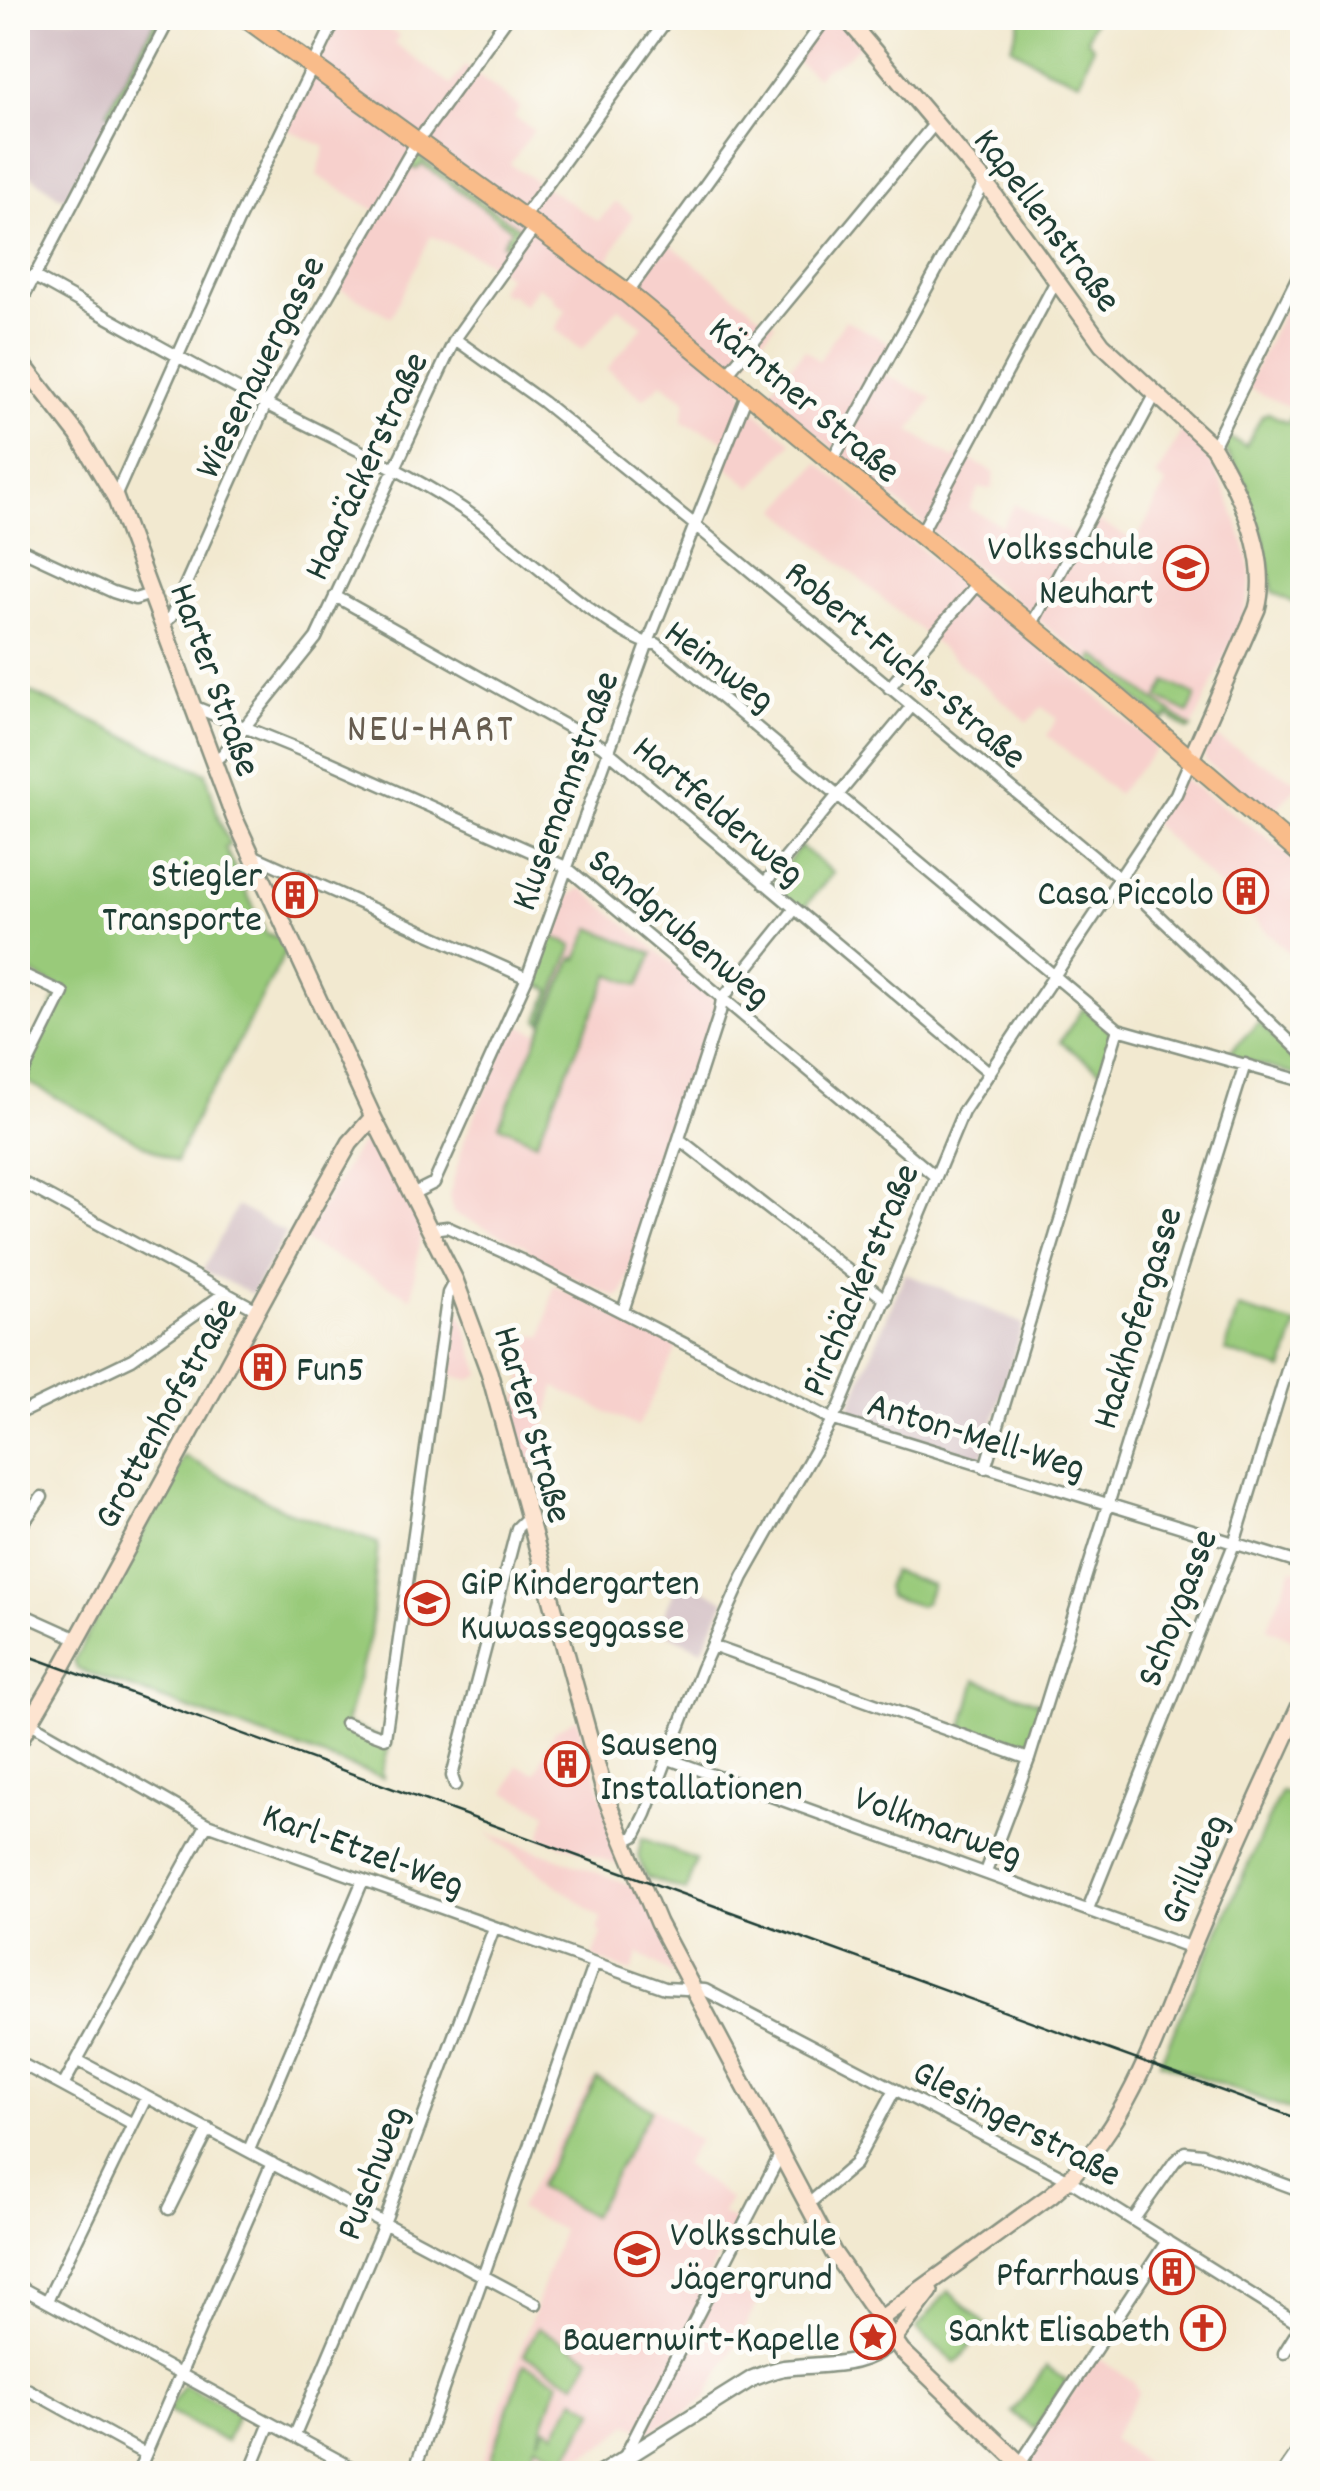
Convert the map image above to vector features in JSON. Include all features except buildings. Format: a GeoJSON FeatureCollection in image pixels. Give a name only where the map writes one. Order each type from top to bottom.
{"type":"FeatureCollection","features":[{"type":"Feature","properties":{"kind":"main road","name":"Kärntner Straße"},"geometry":{"type":"LineString","coordinates":[[246,18],[627,293],[1302,856]]}},
{"type":"Feature","properties":{"kind":"main road","name":"Kapellenstraße"},"geometry":{"type":"LineString","coordinates":[[846,18],[985,182],[1104,346],[1212,448],[1225,468],[1251,530],[1262,588],[1257,609],[1190,762]]}},
{"type":"Feature","properties":{"kind":"main road","name":"Harter Straße"},"geometry":{"type":"LineString","coordinates":[[18,358],[78,435],[115,497],[190,705],[250,854],[373,1117],[455,1280],[489,1372],[593,1754],[658,1923],[833,2252],[893,2340],[934,2384],[1026,2469]]}},
{"type":"Feature","properties":{"kind":"main road","name":"Grottenhofstraße"},"geometry":{"type":"LineString","coordinates":[[18,1743],[350,1143],[373,1117]]}},
{"type":"Feature","properties":{"kind":"main road","name":"Grillweg"},"geometry":{"type":"LineString","coordinates":[[948,2273],[1069,2180],[1113,2126],[1145,2063],[1302,1701]]}},
{"type":"Feature","properties":{"kind":"main road"},"geometry":{"type":"LineString","coordinates":[[880,2319],[948,2273]]}},
{"type":"Feature","properties":{"kind":"main road"},"geometry":{"type":"LineString","coordinates":[[893,2340],[948,2273]]}},
{"type":"Feature","properties":{"kind":"street"},"geometry":{"type":"LineString","coordinates":[[18,308],[170,18]]}},
{"type":"Feature","properties":{"kind":"street"},"geometry":{"type":"LineString","coordinates":[[115,497],[311,64],[336,18]]}},
{"type":"Feature","properties":{"kind":"street"},"geometry":{"type":"LineString","coordinates":[[484,50],[495,18]]}},
{"type":"Feature","properties":{"kind":"street","name":"Wiesenauergasse"},"geometry":{"type":"LineString","coordinates":[[162,624],[171,617],[266,404],[418,140],[506,18]]}},
{"type":"Feature","properties":{"kind":"street","name":"Haaräckerstraße"},"geometry":{"type":"LineString","coordinates":[[212,762],[224,754],[316,638],[456,339],[529,222],[668,18]]}},
{"type":"Feature","properties":{"kind":"street"},"geometry":{"type":"LineString","coordinates":[[627,293],[826,18]]}},
{"type":"Feature","properties":{"kind":"street"},"geometry":{"type":"LineString","coordinates":[[727,374],[936,122]]}},
{"type":"Feature","properties":{"kind":"street"},"geometry":{"type":"LineString","coordinates":[[832,461],[985,182]]}},
{"type":"Feature","properties":{"kind":"street"},"geometry":{"type":"LineString","coordinates":[[1212,448],[1302,268]]}},
{"type":"Feature","properties":{"kind":"street","name":"Heimweg"},"geometry":{"type":"LineString","coordinates":[[33,276],[266,404],[393,468],[477,518],[610,623],[647,646],[657,644],[1118,1029],[1302,1080]]}},
{"type":"Feature","properties":{"kind":"street"},"geometry":{"type":"LineString","coordinates":[[920,535],[1056,281]]}},
{"type":"Feature","properties":{"kind":"street","name":"Robert-Fuchs-Straße"},"geometry":{"type":"LineString","coordinates":[[456,339],[543,402],[695,525],[1119,878],[1302,1054]]}},
{"type":"Feature","properties":{"kind":"street","name":"Klusemannstraße"},"geometry":{"type":"LineString","coordinates":[[414,1194],[434,1183],[527,978],[647,646],[748,391]]}},
{"type":"Feature","properties":{"kind":"street"},"geometry":{"type":"LineString","coordinates":[[1030,627],[1155,396]]}},
{"type":"Feature","properties":{"kind":"street"},"geometry":{"type":"LineString","coordinates":[[18,548],[113,592],[135,599],[151,594]]}},
{"type":"Feature","properties":{"kind":"street"},"geometry":{"type":"LineString","coordinates":[[889,688],[978,583]]}},
{"type":"Feature","properties":{"kind":"street","name":"Hartfelderweg"},"geometry":{"type":"LineString","coordinates":[[335,596],[602,746],[990,1073]]}},
{"type":"Feature","properties":{"kind":"street"},"geometry":{"type":"LineString","coordinates":[[190,705],[245,726]]}},
{"type":"Feature","properties":{"kind":"street"},"geometry":{"type":"LineString","coordinates":[[764,884],[911,707]]}},
{"type":"Feature","properties":{"kind":"street","name":"Sandgrubenweg"},"geometry":{"type":"LineString","coordinates":[[245,726],[566,867],[936,1177]]}},
{"type":"Feature","properties":{"kind":"street","name":"Pirchäckerstraße"},"geometry":{"type":"LineString","coordinates":[[624,1842],[635,1836],[712,1646],[763,1538],[831,1420],[886,1300],[962,1112],[1184,780],[1190,762]]}},
{"type":"Feature","properties":{"kind":"street"},"geometry":{"type":"LineString","coordinates":[[250,854],[527,978]]}},
{"type":"Feature","properties":{"kind":"street"},"geometry":{"type":"LineString","coordinates":[[623,1311],[722,999],[794,910]]}},
{"type":"Feature","properties":{"kind":"street"},"geometry":{"type":"LineString","coordinates":[[18,972],[62,994],[18,1083]]}},
{"type":"Feature","properties":{"kind":"street"},"geometry":{"type":"LineString","coordinates":[[985,1468],[1118,1029]]}},
{"type":"Feature","properties":{"kind":"street","name":"Hackhofergasse"},"geometry":{"type":"LineString","coordinates":[[986,1872],[1029,1759],[1245,1064]]}},
{"type":"Feature","properties":{"kind":"street"},"geometry":{"type":"LineString","coordinates":[[679,1139],[886,1300]]}},
{"type":"Feature","properties":{"kind":"street"},"geometry":{"type":"LineString","coordinates":[[18,1180],[257,1310]]}},
{"type":"Feature","properties":{"kind":"street","name":"Anton-Mell-Weg"},"geometry":{"type":"LineString","coordinates":[[432,1230],[447,1227],[623,1311],[831,1420],[1302,1564]]}},
{"type":"Feature","properties":{"kind":"street"},"geometry":{"type":"LineString","coordinates":[[346,1724],[385,1738],[448,1293],[455,1280]]}},
{"type":"Feature","properties":{"kind":"street"},"geometry":{"type":"LineString","coordinates":[[19,1409],[132,1359],[226,1292]]}},
{"type":"Feature","properties":{"kind":"street","name":"Schoygasse"},"geometry":{"type":"LineString","coordinates":[[1088,1909],[1234,1544],[1302,1321]]}},
{"type":"Feature","properties":{"kind":"street"},"geometry":{"type":"LineString","coordinates":[[18,1530],[42,1497]]}},
{"type":"Feature","properties":{"kind":"street"},"geometry":{"type":"LineString","coordinates":[[456,1785],[452,1776],[517,1528],[528,1516]]}},
{"type":"Feature","properties":{"kind":"street"},"geometry":{"type":"LineString","coordinates":[[18,1612],[78,1639]]}},
{"type":"Feature","properties":{"kind":"street"},"geometry":{"type":"LineString","coordinates":[[712,1646],[1029,1759]]}},
{"type":"Feature","properties":{"kind":"street","name":"Karl-Etzel-Weg"},"geometry":{"type":"LineString","coordinates":[[29,1722],[207,1824],[594,1964],[665,1988],[694,1990]]}},
{"type":"Feature","properties":{"kind":"street","name":"Volkmarweg"},"geometry":{"type":"LineString","coordinates":[[666,1758],[1192,1948]]}},
{"type":"Feature","properties":{"kind":"street"},"geometry":{"type":"LineString","coordinates":[[63,2086],[207,1824]]}},
{"type":"Feature","properties":{"kind":"street"},"geometry":{"type":"LineString","coordinates":[[249,2150],[363,1880]]}},
{"type":"Feature","properties":{"kind":"street","name":"Puschweg"},"geometry":{"type":"LineString","coordinates":[[296,2436],[384,2223],[494,1928]]}},
{"type":"Feature","properties":{"kind":"street"},"geometry":{"type":"LineString","coordinates":[[413,2474],[594,1964]]}},
{"type":"Feature","properties":{"kind":"street","name":"Glesingerstraße"},"geometry":{"type":"LineString","coordinates":[[694,1990],[705,1990],[1069,2180],[1302,2325]]}},
{"type":"Feature","properties":{"kind":"street"},"geometry":{"type":"LineString","coordinates":[[77,2060],[536,2304]]}},
{"type":"Feature","properties":{"kind":"street"},"geometry":{"type":"LineString","coordinates":[[18,2062],[133,2124]]}},
{"type":"Feature","properties":{"kind":"street"},"geometry":{"type":"LineString","coordinates":[[806,2206],[854,2164],[895,2089]]}},
{"type":"Feature","properties":{"kind":"street"},"geometry":{"type":"LineString","coordinates":[[47,2301],[146,2098]]}},
{"type":"Feature","properties":{"kind":"street"},"geometry":{"type":"LineString","coordinates":[[169,2209],[209,2129]]}},
{"type":"Feature","properties":{"kind":"street"},"geometry":{"type":"LineString","coordinates":[[1134,2219],[1185,2152],[1202,2154],[1302,2191]]}},
{"type":"Feature","properties":{"kind":"street"},"geometry":{"type":"LineString","coordinates":[[620,2467],[780,2155]]}},
{"type":"Feature","properties":{"kind":"street"},"geometry":{"type":"LineString","coordinates":[[137,2474],[272,2163]]}},
{"type":"Feature","properties":{"kind":"street"},"geometry":{"type":"LineString","coordinates":[[1026,2469],[1167,2241]]}},
{"type":"Feature","properties":{"kind":"street"},"geometry":{"type":"LineString","coordinates":[[18,2286],[364,2474]]}},
{"type":"Feature","properties":{"kind":"street"},"geometry":{"type":"LineString","coordinates":[[1284,2353],[1302,2325]]}},
{"type":"Feature","properties":{"kind":"street"},"geometry":{"type":"LineString","coordinates":[[600,2474],[620,2467],[752,2378],[780,2368],[858,2361],[883,2350],[893,2340]]}},
{"type":"Feature","properties":{"kind":"street"},"geometry":{"type":"LineString","coordinates":[[18,2384],[145,2454]]}},
{"type":"Feature","properties":{"kind":"street"},"geometry":{"type":"LineString","coordinates":[[249,2474],[270,2423]]}},
{"type":"Feature","properties":{"kind":"street"},"geometry":{"type":"LineString","coordinates":[[1282,2474],[1302,2445]]}},
{"type":"Feature","properties":{"kind":"shaded area"},"geometry":{"type":"Polygon","coordinates":[[[18,18],[157,18],[107,111],[112,114],[66,197],[61,198],[18,166],[18,18]]]}},
{"type":"Feature","properties":{"kind":"shaded area"},"geometry":{"type":"Polygon","coordinates":[[[341,18],[366,18],[399,35],[395,43],[451,85],[465,66],[520,107],[514,117],[534,130],[510,164],[598,221],[616,202],[633,215],[606,264],[634,283],[665,240],[767,321],[776,323],[740,368],[747,410],[753,410],[792,442],[752,488],[725,465],[732,447],[725,440],[682,422],[686,400],[662,383],[643,399],[607,369],[643,326],[619,307],[582,350],[555,329],[566,310],[554,297],[538,286],[524,305],[499,290],[508,276],[485,260],[431,236],[391,317],[339,288],[379,213],[317,175],[325,147],[282,127],[341,18]]]}},
{"type":"Feature","properties":{"kind":"shaded area"},"geometry":{"type":"Polygon","coordinates":[[[822,18],[837,18],[860,46],[817,77],[792,58],[822,18]]]}},
{"type":"Feature","properties":{"kind":"shaded area"},"geometry":{"type":"Polygon","coordinates":[[[1283,311],[1302,320],[1302,413],[1246,387],[1283,311]]]}},
{"type":"Feature","properties":{"kind":"shaded area"},"geometry":{"type":"Polygon","coordinates":[[[845,320],[891,344],[884,374],[933,398],[910,431],[955,459],[958,453],[995,473],[992,489],[979,488],[969,508],[1002,526],[1015,504],[1074,536],[1095,520],[1136,541],[1166,484],[1156,477],[1182,430],[1198,446],[1216,471],[1232,507],[1248,555],[1251,581],[1243,618],[1192,728],[1096,656],[1091,662],[767,393],[805,349],[819,361],[845,320]]]}},
{"type":"Feature","properties":{"kind":"shaded area"},"geometry":{"type":"Polygon","coordinates":[[[818,463],[1154,744],[1155,751],[1117,794],[1047,735],[1057,719],[1042,707],[1028,722],[778,510],[818,463]]]}},
{"type":"Feature","properties":{"kind":"shaded area"},"geometry":{"type":"Polygon","coordinates":[[[1213,736],[1300,783],[1270,816],[1206,762],[1203,752],[1213,736]]]}},
{"type":"Feature","properties":{"kind":"shaded area"},"geometry":{"type":"Polygon","coordinates":[[[1178,775],[1268,838],[1302,868],[1302,965],[1149,820],[1178,775]]]}},
{"type":"Feature","properties":{"kind":"shaded area"},"geometry":{"type":"Polygon","coordinates":[[[582,888],[713,998],[715,1010],[623,1293],[616,1297],[532,1258],[526,1246],[453,1213],[449,1196],[464,1141],[514,1023],[538,1033],[573,947],[550,935],[564,898],[582,888]]]}},
{"type":"Feature","properties":{"kind":"shaded area"},"geometry":{"type":"Polygon","coordinates":[[[369,1139],[378,1142],[422,1224],[412,1298],[302,1240],[358,1147],[369,1139]]]}},
{"type":"Feature","properties":{"kind":"shaded area"},"geometry":{"type":"Polygon","coordinates":[[[237,1206],[286,1233],[252,1294],[203,1270],[237,1206]]]}},
{"type":"Feature","properties":{"kind":"shaded area"},"geometry":{"type":"Polygon","coordinates":[[[905,1273],[1023,1324],[983,1456],[977,1459],[846,1416],[905,1273]]]}},
{"type":"Feature","properties":{"kind":"shaded area"},"geometry":{"type":"Polygon","coordinates":[[[554,1285],[678,1346],[638,1427],[555,1387],[529,1489],[512,1426],[532,1335],[543,1337],[554,1285]]]}},
{"type":"Feature","properties":{"kind":"shaded area"},"geometry":{"type":"Polygon","coordinates":[[[461,1313],[481,1375],[470,1380],[440,1375],[448,1319],[461,1313]]]}},
{"type":"Feature","properties":{"kind":"shaded area"},"geometry":{"type":"Polygon","coordinates":[[[1292,1568],[1302,1571],[1302,1644],[1267,1628],[1292,1568]]]}},
{"type":"Feature","properties":{"kind":"shaded area"},"geometry":{"type":"Polygon","coordinates":[[[680,1578],[725,1600],[702,1650],[657,1629],[680,1578]]]}},
{"type":"Feature","properties":{"kind":"shaded area","name":"Sauseng Installationen"},"geometry":{"type":"Polygon","coordinates":[[[577,1718],[626,1868],[540,1837],[547,1813],[506,1792],[518,1765],[536,1773],[553,1732],[577,1718]]]}},
{"type":"Feature","properties":{"kind":"shaded area"},"geometry":{"type":"Polygon","coordinates":[[[486,1832],[652,1896],[693,1978],[672,1974],[639,1953],[632,1972],[593,1958],[602,1933],[598,1931],[602,1919],[486,1832]]]}},
{"type":"Feature","properties":{"kind":"shaded area","name":"Volksschule Jägergrund"},"geometry":{"type":"Polygon","coordinates":[[[597,2077],[656,2109],[699,2140],[683,2164],[730,2199],[721,2214],[737,2222],[707,2278],[759,2301],[706,2398],[687,2412],[650,2432],[628,2424],[608,2442],[553,2473],[478,2474],[562,2230],[518,2209],[597,2077]]]}},
{"type":"Feature","properties":{"kind":"shaded area"},"geometry":{"type":"Polygon","coordinates":[[[1098,2358],[1133,2381],[1139,2392],[1112,2439],[1147,2465],[1142,2473],[1039,2473],[1026,2462],[1098,2358]]]}},
{"type":"Feature","properties":{"kind":"green space"},"geometry":{"type":"Polygon","coordinates":[[[157,18],[164,18],[112,114],[107,112],[157,18]]]}},
{"type":"Feature","properties":{"kind":"green space"},"geometry":{"type":"Polygon","coordinates":[[[1021,18],[1095,18],[1087,39],[1093,46],[1080,81],[1047,69],[1011,47],[1021,18]]]}},
{"type":"Feature","properties":{"kind":"green space"},"geometry":{"type":"Polygon","coordinates":[[[417,155],[520,229],[511,247],[502,244],[512,229],[422,164],[417,169],[409,167],[400,181],[413,156],[417,155]]]}},
{"type":"Feature","properties":{"kind":"green space"},"geometry":{"type":"Polygon","coordinates":[[[1294,411],[1302,414],[1302,607],[1273,592],[1263,538],[1246,494],[1248,487],[1222,445],[1225,436],[1246,446],[1262,416],[1268,413],[1288,423],[1294,411]]]}},
{"type":"Feature","properties":{"kind":"green space"},"geometry":{"type":"Polygon","coordinates":[[[1095,655],[1192,728],[1188,730],[1169,716],[1164,721],[1091,662],[1095,655]]]}},
{"type":"Feature","properties":{"kind":"green space"},"geometry":{"type":"Polygon","coordinates":[[[1167,681],[1196,696],[1188,713],[1158,698],[1167,681]]]}},
{"type":"Feature","properties":{"kind":"green space"},"geometry":{"type":"Polygon","coordinates":[[[18,687],[206,773],[230,845],[225,848],[266,933],[281,939],[285,953],[217,1083],[203,1102],[176,1162],[24,1080],[60,988],[18,966],[18,687]]]}},
{"type":"Feature","properties":{"kind":"green space"},"geometry":{"type":"Polygon","coordinates":[[[800,846],[833,873],[801,911],[772,884],[800,846]]]}},
{"type":"Feature","properties":{"kind":"green space"},"geometry":{"type":"Polygon","coordinates":[[[591,928],[653,954],[639,986],[610,974],[536,1142],[499,1125],[573,958],[577,959],[591,928]]]}},
{"type":"Feature","properties":{"kind":"green space"},"geometry":{"type":"Polygon","coordinates":[[[550,935],[573,946],[542,1022],[538,1020],[551,990],[535,983],[522,1004],[550,935]]]}},
{"type":"Feature","properties":{"kind":"green space"},"geometry":{"type":"Polygon","coordinates":[[[1083,1008],[1113,1036],[1102,1072],[1060,1042],[1083,1008]]]}},
{"type":"Feature","properties":{"kind":"green space"},"geometry":{"type":"Polygon","coordinates":[[[1259,1022],[1302,1065],[1302,1077],[1227,1055],[1259,1022]]]}},
{"type":"Feature","properties":{"kind":"green space"},"geometry":{"type":"Polygon","coordinates":[[[1238,1308],[1297,1325],[1283,1370],[1225,1351],[1238,1308]]]}},
{"type":"Feature","properties":{"kind":"green space"},"geometry":{"type":"Polygon","coordinates":[[[184,1456],[284,1510],[378,1543],[370,1636],[346,1723],[390,1743],[383,1778],[77,1669],[74,1660],[184,1456]]]}},
{"type":"Feature","properties":{"kind":"green space"},"geometry":{"type":"Polygon","coordinates":[[[892,1571],[932,1585],[926,1602],[919,1606],[889,1596],[886,1588],[892,1571]]]}},
{"type":"Feature","properties":{"kind":"green space"},"geometry":{"type":"Polygon","coordinates":[[[976,1680],[1043,1704],[1024,1751],[962,1731],[976,1680]]]}},
{"type":"Feature","properties":{"kind":"green space"},"geometry":{"type":"Polygon","coordinates":[[[1281,1791],[1302,1801],[1302,2114],[1160,2062],[1281,1791]]]}},
{"type":"Feature","properties":{"kind":"green space"},"geometry":{"type":"Polygon","coordinates":[[[642,1838],[696,1860],[686,1891],[646,1877],[638,1856],[642,1838]]]}},
{"type":"Feature","properties":{"kind":"green space"},"geometry":{"type":"Polygon","coordinates":[[[597,2079],[651,2109],[592,2216],[538,2187],[597,2079]]]}},
{"type":"Feature","properties":{"kind":"green space"},"geometry":{"type":"Polygon","coordinates":[[[948,2291],[988,2326],[956,2363],[916,2329],[948,2291]]]}},
{"type":"Feature","properties":{"kind":"green space"},"geometry":{"type":"Polygon","coordinates":[[[538,2328],[590,2357],[576,2383],[524,2355],[538,2328]]]}},
{"type":"Feature","properties":{"kind":"green space"},"geometry":{"type":"Polygon","coordinates":[[[524,2364],[559,2381],[538,2441],[546,2428],[555,2433],[575,2398],[595,2410],[565,2460],[536,2444],[527,2470],[491,2458],[524,2364]]]}},
{"type":"Feature","properties":{"kind":"green space"},"geometry":{"type":"Polygon","coordinates":[[[1046,2367],[1067,2381],[1035,2429],[1012,2413],[1046,2367]]]}},
{"type":"Feature","properties":{"kind":"green space"},"geometry":{"type":"Polygon","coordinates":[[[183,2385],[238,2412],[226,2442],[168,2411],[183,2385]]]}},
{"type":"Feature","properties":{"kind":"railway"},"geometry":{"type":"LineString","coordinates":[[18,1652],[1302,2120]]}},
{"type":"Feature","properties":{"kind":"place","name":"Volksschule Neuhart"},"geometry":{"type":"Point","coordinates":[1186,568]}},
{"type":"Feature","properties":{"kind":"place","name":"Casa Piccolo"},"geometry":{"type":"Point","coordinates":[1246,891]}},
{"type":"Feature","properties":{"kind":"place","name":"Stiegler Transporte"},"geometry":{"type":"Point","coordinates":[295,895]}},
{"type":"Feature","properties":{"kind":"place","name":"Fun5"},"geometry":{"type":"Point","coordinates":[263,1367]}},
{"type":"Feature","properties":{"kind":"place","name":"GiP Kindergarten Kuwasseggasse"},"geometry":{"type":"Point","coordinates":[427,1603]}},
{"type":"Feature","properties":{"kind":"place","name":"Sauseng Installationen"},"geometry":{"type":"Point","coordinates":[567,1764]}},
{"type":"Feature","properties":{"kind":"place","name":"Volksschule Jägergrund"},"geometry":{"type":"Point","coordinates":[637,2254]}},
{"type":"Feature","properties":{"kind":"place","name":"Pfarrhaus"},"geometry":{"type":"Point","coordinates":[1172,2272]}},
{"type":"Feature","properties":{"kind":"place","name":"Sankt Elisabeth"},"geometry":{"type":"Point","coordinates":[1203,2328]}},
{"type":"Feature","properties":{"kind":"place","name":"Bauernwirt-Kapelle"},"geometry":{"type":"Point","coordinates":[873,2337]}},
{"type":"Feature","properties":{"kind":"district","name":"NEU-HART"},"geometry":{"type":"Point","coordinates":[431,726]}}]}
